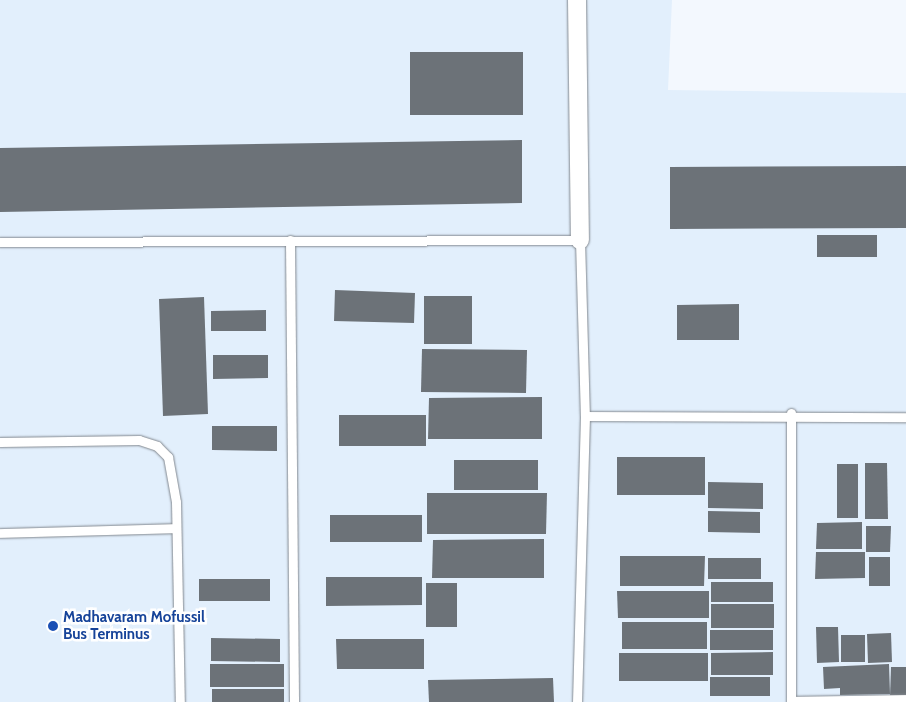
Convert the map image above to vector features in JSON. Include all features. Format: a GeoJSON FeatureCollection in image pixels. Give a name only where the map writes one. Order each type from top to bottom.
{"type":"FeatureCollection","features":[{"type":"Feature","properties":{"kind":"street"},"geometry":{"type":"LineString","coordinates":[[577,0],[580,240]]}},
{"type":"Feature","properties":{"kind":"lane"},"geometry":{"type":"LineString","coordinates":[[290,240],[294,702]]}},
{"type":"Feature","properties":{"kind":"lane"},"geometry":{"type":"LineString","coordinates":[[0,242],[580,240],[585,416],[577,702]]}},
{"type":"Feature","properties":{"kind":"lane"},"geometry":{"type":"LineString","coordinates":[[585,416],[791,414],[906,417]]}},
{"type":"Feature","properties":{"kind":"lane"},"geometry":{"type":"LineString","coordinates":[[791,414],[792,701],[906,699]]}},
{"type":"Feature","properties":{"kind":"lane"},"geometry":{"type":"LineString","coordinates":[[0,442],[150,442],[171,465],[176,502],[180,702]]}},
{"type":"Feature","properties":{"kind":"lane"},"geometry":{"type":"LineString","coordinates":[[0,533],[176,528]]}},
{"type":"Feature","properties":{"kind":"shaded area"},"geometry":{"type":"Polygon","coordinates":[[[0,0],[672,0],[668,90],[906,93],[906,702],[0,702],[0,0]]]}},
{"type":"Feature","properties":{"kind":"building"},"geometry":{"type":"Polygon","coordinates":[[[410,52],[523,52],[523,115],[410,115],[410,52]]]}},
{"type":"Feature","properties":{"kind":"building"},"geometry":{"type":"Polygon","coordinates":[[[522,140],[522,203],[0,212],[0,148],[522,140]]]}},
{"type":"Feature","properties":{"kind":"building"},"geometry":{"type":"Polygon","coordinates":[[[906,166],[906,228],[670,229],[670,167],[906,166]]]}},
{"type":"Feature","properties":{"kind":"building"},"geometry":{"type":"Polygon","coordinates":[[[817,235],[877,235],[877,257],[817,257],[817,235]]]}},
{"type":"Feature","properties":{"kind":"building"},"geometry":{"type":"Polygon","coordinates":[[[335,290],[415,293],[414,323],[334,321],[335,290]]]}},
{"type":"Feature","properties":{"kind":"building"},"geometry":{"type":"Polygon","coordinates":[[[424,296],[472,296],[472,344],[424,344],[424,296]]]}},
{"type":"Feature","properties":{"kind":"building"},"geometry":{"type":"Polygon","coordinates":[[[204,297],[208,414],[163,416],[159,299],[204,297]]]}},
{"type":"Feature","properties":{"kind":"building"},"geometry":{"type":"Polygon","coordinates":[[[739,304],[739,340],[677,340],[677,305],[739,304]]]}},
{"type":"Feature","properties":{"kind":"building"},"geometry":{"type":"Polygon","coordinates":[[[266,310],[266,331],[211,331],[211,311],[266,310]]]}},
{"type":"Feature","properties":{"kind":"building"},"geometry":{"type":"Polygon","coordinates":[[[422,349],[527,350],[526,393],[421,392],[422,349]]]}},
{"type":"Feature","properties":{"kind":"building"},"geometry":{"type":"Polygon","coordinates":[[[213,355],[268,355],[268,378],[213,379],[213,355]]]}},
{"type":"Feature","properties":{"kind":"building"},"geometry":{"type":"Polygon","coordinates":[[[542,397],[542,439],[428,439],[429,398],[542,397]]]}},
{"type":"Feature","properties":{"kind":"building"},"geometry":{"type":"Polygon","coordinates":[[[339,415],[426,415],[426,446],[339,446],[339,415]]]}},
{"type":"Feature","properties":{"kind":"building"},"geometry":{"type":"Polygon","coordinates":[[[212,426],[277,426],[277,451],[212,450],[212,426]]]}},
{"type":"Feature","properties":{"kind":"building"},"geometry":{"type":"Polygon","coordinates":[[[617,457],[705,457],[705,495],[617,495],[617,457]]]}},
{"type":"Feature","properties":{"kind":"building"},"geometry":{"type":"Polygon","coordinates":[[[454,460],[538,460],[538,490],[454,490],[454,460]]]}},
{"type":"Feature","properties":{"kind":"building"},"geometry":{"type":"Polygon","coordinates":[[[865,463],[887,463],[888,519],[865,519],[865,463]]]}},
{"type":"Feature","properties":{"kind":"building"},"geometry":{"type":"Polygon","coordinates":[[[837,464],[858,464],[858,518],[837,518],[837,464]]]}},
{"type":"Feature","properties":{"kind":"building"},"geometry":{"type":"Polygon","coordinates":[[[708,482],[763,483],[763,509],[708,508],[708,482]]]}},
{"type":"Feature","properties":{"kind":"building"},"geometry":{"type":"Polygon","coordinates":[[[427,493],[547,493],[546,534],[427,534],[427,493]]]}},
{"type":"Feature","properties":{"kind":"building"},"geometry":{"type":"Polygon","coordinates":[[[708,511],[760,512],[760,533],[708,532],[708,511]]]}},
{"type":"Feature","properties":{"kind":"building"},"geometry":{"type":"Polygon","coordinates":[[[330,515],[422,515],[422,542],[330,542],[330,515]]]}},
{"type":"Feature","properties":{"kind":"building"},"geometry":{"type":"Polygon","coordinates":[[[862,522],[862,549],[816,549],[817,523],[862,522]]]}},
{"type":"Feature","properties":{"kind":"building"},"geometry":{"type":"Polygon","coordinates":[[[866,526],[891,526],[890,552],[866,552],[866,526]]]}},
{"type":"Feature","properties":{"kind":"building"},"geometry":{"type":"Polygon","coordinates":[[[544,539],[544,578],[432,578],[433,540],[544,539]]]}},
{"type":"Feature","properties":{"kind":"building"},"geometry":{"type":"Polygon","coordinates":[[[816,552],[865,552],[865,578],[815,579],[816,552]]]}},
{"type":"Feature","properties":{"kind":"building"},"geometry":{"type":"Polygon","coordinates":[[[620,556],[705,556],[704,586],[620,586],[620,556]]]}},
{"type":"Feature","properties":{"kind":"building"},"geometry":{"type":"Polygon","coordinates":[[[869,557],[890,557],[890,586],[869,586],[869,557]]]}},
{"type":"Feature","properties":{"kind":"building"},"geometry":{"type":"Polygon","coordinates":[[[708,558],[761,558],[761,579],[708,579],[708,558]]]}},
{"type":"Feature","properties":{"kind":"building"},"geometry":{"type":"Polygon","coordinates":[[[326,577],[422,577],[422,605],[326,606],[326,577]]]}},
{"type":"Feature","properties":{"kind":"building"},"geometry":{"type":"Polygon","coordinates":[[[199,579],[270,579],[270,601],[199,601],[199,579]]]}},
{"type":"Feature","properties":{"kind":"building"},"geometry":{"type":"Polygon","coordinates":[[[711,582],[773,582],[773,602],[711,602],[711,582]]]}},
{"type":"Feature","properties":{"kind":"building"},"geometry":{"type":"Polygon","coordinates":[[[426,583],[457,583],[457,627],[426,627],[426,583]]]}},
{"type":"Feature","properties":{"kind":"building"},"geometry":{"type":"Polygon","coordinates":[[[617,591],[709,591],[709,618],[618,618],[617,591]]]}},
{"type":"Feature","properties":{"kind":"building"},"geometry":{"type":"Polygon","coordinates":[[[711,604],[774,604],[774,628],[711,628],[711,604]]]}},
{"type":"Feature","properties":{"kind":"building"},"geometry":{"type":"Polygon","coordinates":[[[622,622],[707,622],[707,649],[622,649],[622,622]]]}},
{"type":"Feature","properties":{"kind":"building"},"geometry":{"type":"Polygon","coordinates":[[[816,627],[838,627],[839,662],[817,663],[816,627]]]}},
{"type":"Feature","properties":{"kind":"building"},"geometry":{"type":"Polygon","coordinates":[[[710,630],[773,630],[773,650],[710,650],[710,630]]]}},
{"type":"Feature","properties":{"kind":"building"},"geometry":{"type":"Polygon","coordinates":[[[891,633],[892,662],[868,663],[867,634],[891,633]]]}},
{"type":"Feature","properties":{"kind":"building"},"geometry":{"type":"Polygon","coordinates":[[[841,635],[865,635],[865,662],[841,662],[841,635]]]}},
{"type":"Feature","properties":{"kind":"building"},"geometry":{"type":"Polygon","coordinates":[[[211,638],[280,639],[280,662],[211,661],[211,638]]]}},
{"type":"Feature","properties":{"kind":"building"},"geometry":{"type":"Polygon","coordinates":[[[336,639],[424,639],[424,669],[337,669],[336,639]]]}},
{"type":"Feature","properties":{"kind":"building"},"geometry":{"type":"Polygon","coordinates":[[[773,652],[773,675],[711,675],[711,653],[773,652]]]}},
{"type":"Feature","properties":{"kind":"building"},"geometry":{"type":"Polygon","coordinates":[[[619,653],[708,653],[708,681],[619,681],[619,653]]]}},
{"type":"Feature","properties":{"kind":"building"},"geometry":{"type":"Polygon","coordinates":[[[210,664],[284,664],[284,687],[210,687],[210,664]]]}},
{"type":"Feature","properties":{"kind":"building"},"geometry":{"type":"Polygon","coordinates":[[[889,664],[890,694],[840,695],[840,688],[824,689],[823,667],[889,664]]]}},
{"type":"Feature","properties":{"kind":"building"},"geometry":{"type":"Polygon","coordinates":[[[891,667],[906,667],[906,696],[890,696],[891,667]]]}},
{"type":"Feature","properties":{"kind":"building"},"geometry":{"type":"Polygon","coordinates":[[[710,677],[770,677],[770,696],[710,696],[710,677]]]}},
{"type":"Feature","properties":{"kind":"building"},"geometry":{"type":"Polygon","coordinates":[[[553,678],[554,702],[429,702],[428,680],[553,678]]]}},
{"type":"Feature","properties":{"kind":"building"},"geometry":{"type":"Polygon","coordinates":[[[212,689],[284,689],[284,702],[212,702],[212,689]]]}},
{"type":"Feature","properties":{"kind":"place","name":"Madhavaram Mofussil Bus Terminus"},"geometry":{"type":"Point","coordinates":[53,626]}}]}
